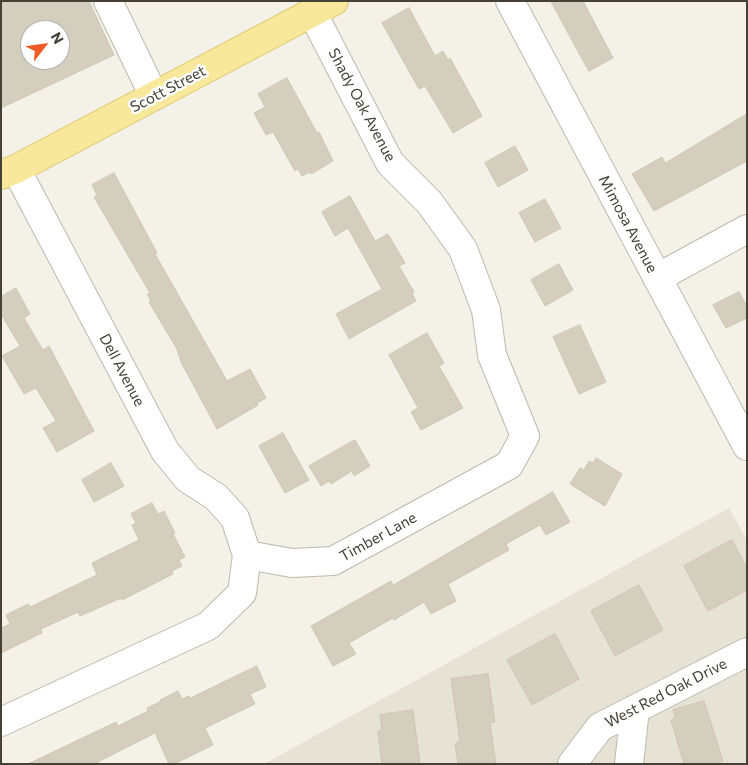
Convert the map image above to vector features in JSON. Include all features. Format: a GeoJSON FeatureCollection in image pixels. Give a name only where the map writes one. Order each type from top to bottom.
{"type":"FeatureCollection","features":[{"type":"Feature","properties":{"kind":"main road","name":"Scott Street"},"geometry":{"type":"LineString","coordinates":[[9,172],[323,7]]}},
{"type":"Feature","properties":{"kind":"street"},"geometry":{"type":"LineString","coordinates":[[108,1],[154,96]]}},
{"type":"Feature","properties":{"kind":"street","name":"Mimosa Avenue"},"geometry":{"type":"LineString","coordinates":[[510,1],[747,446]]}},
{"type":"Feature","properties":{"kind":"street","name":"Shady Oak Avenue"},"geometry":{"type":"LineString","coordinates":[[323,7],[390,163],[429,202],[463,250],[486,310],[492,355],[525,436]]}},
{"type":"Feature","properties":{"kind":"street","name":"Dell Avenue"},"geometry":{"type":"LineString","coordinates":[[9,172],[165,451],[188,479],[216,497],[235,518],[246,555]]}},
{"type":"Feature","properties":{"kind":"street"},"geometry":{"type":"LineString","coordinates":[[657,278],[747,229]]}},
{"type":"Feature","properties":{"kind":"street","name":"Timber Lane"},"geometry":{"type":"LineString","coordinates":[[246,555],[292,563],[333,561],[509,465],[525,436]]}},
{"type":"Feature","properties":{"kind":"street"},"geometry":{"type":"LineString","coordinates":[[1,722],[208,626],[242,593],[246,555]]}},
{"type":"Feature","properties":{"kind":"street","name":"West Red Oak Drive"},"geometry":{"type":"LineString","coordinates":[[572,764],[600,727],[747,652]]}},
{"type":"Feature","properties":{"kind":"street"},"geometry":{"type":"LineString","coordinates":[[629,764],[635,709]]}},
{"type":"Feature","properties":{"kind":"shaded area"},"geometry":{"type":"Polygon","coordinates":[[[729,508],[747,540],[747,764],[264,764],[729,508]]]}},
{"type":"Feature","properties":{"kind":"building"},"geometry":{"type":"Polygon","coordinates":[[[1,1],[89,1],[114,55],[1,108],[1,1]]]}},
{"type":"Feature","properties":{"kind":"building"},"geometry":{"type":"Polygon","coordinates":[[[551,1],[583,1],[613,58],[589,71],[551,1]]]}},
{"type":"Feature","properties":{"kind":"building"},"geometry":{"type":"Polygon","coordinates":[[[409,8],[435,56],[443,51],[448,60],[450,58],[482,116],[453,133],[425,86],[419,89],[382,23],[409,8]]]}},
{"type":"Feature","properties":{"kind":"building"},"geometry":{"type":"Polygon","coordinates":[[[287,78],[317,133],[319,132],[333,161],[311,174],[310,172],[302,176],[298,169],[295,171],[273,132],[266,135],[254,113],[265,107],[258,94],[287,78]]]}},
{"type":"Feature","properties":{"kind":"building"},"geometry":{"type":"Polygon","coordinates":[[[747,114],[747,161],[654,211],[632,174],[662,157],[665,163],[747,114]]]}},
{"type":"Feature","properties":{"kind":"building"},"geometry":{"type":"Polygon","coordinates":[[[515,146],[528,170],[498,187],[485,163],[515,146]]]}},
{"type":"Feature","properties":{"kind":"building"},"geometry":{"type":"Polygon","coordinates":[[[114,173],[157,253],[155,254],[227,381],[250,369],[266,398],[257,403],[258,405],[217,429],[181,362],[177,349],[149,302],[151,301],[147,294],[150,293],[94,197],[97,195],[92,185],[114,173]]]}},
{"type":"Feature","properties":{"kind":"building"},"geometry":{"type":"Polygon","coordinates":[[[350,196],[375,241],[388,234],[405,263],[399,266],[414,292],[412,293],[416,301],[349,339],[336,314],[382,289],[348,228],[335,236],[322,212],[350,196]]]}},
{"type":"Feature","properties":{"kind":"building"},"geometry":{"type":"Polygon","coordinates":[[[545,199],[561,228],[535,242],[519,213],[545,199]]]}},
{"type":"Feature","properties":{"kind":"building"},"geometry":{"type":"Polygon","coordinates":[[[559,264],[573,290],[545,306],[531,280],[559,264]]]}},
{"type":"Feature","properties":{"kind":"building"},"geometry":{"type":"Polygon","coordinates":[[[16,288],[30,314],[24,318],[43,350],[49,346],[94,431],[57,452],[43,428],[56,421],[36,388],[24,394],[2,356],[20,346],[1,314],[1,297],[16,288]]]}},
{"type":"Feature","properties":{"kind":"building"},"geometry":{"type":"Polygon","coordinates":[[[739,292],[747,306],[747,318],[726,328],[713,305],[739,292]]]}},
{"type":"Feature","properties":{"kind":"building"},"geometry":{"type":"Polygon","coordinates":[[[580,325],[606,382],[579,394],[553,337],[580,325]]]}},
{"type":"Feature","properties":{"kind":"building"},"geometry":{"type":"Polygon","coordinates":[[[427,333],[444,363],[439,366],[463,408],[421,430],[411,412],[418,408],[389,355],[427,333]]]}},
{"type":"Feature","properties":{"kind":"building"},"geometry":{"type":"Polygon","coordinates":[[[283,433],[309,480],[285,493],[259,446],[283,433]]]}},
{"type":"Feature","properties":{"kind":"building"},"geometry":{"type":"Polygon","coordinates":[[[355,440],[370,466],[354,476],[352,471],[331,484],[329,481],[321,486],[309,466],[355,440]]]}},
{"type":"Feature","properties":{"kind":"building"},"geometry":{"type":"Polygon","coordinates":[[[596,458],[622,474],[605,506],[570,484],[580,468],[584,470],[589,461],[593,463],[596,458]]]}},
{"type":"Feature","properties":{"kind":"building"},"geometry":{"type":"Polygon","coordinates":[[[111,463],[124,486],[94,502],[82,480],[111,463]]]}},
{"type":"Feature","properties":{"kind":"building"},"geometry":{"type":"Polygon","coordinates":[[[553,492],[570,522],[546,535],[540,525],[506,544],[509,550],[448,584],[456,601],[431,614],[424,602],[394,620],[393,618],[349,643],[356,654],[333,666],[311,626],[391,581],[393,585],[553,492]]]}},
{"type":"Feature","properties":{"kind":"building"},"geometry":{"type":"Polygon","coordinates":[[[152,503],[158,514],[164,511],[175,533],[173,534],[185,557],[179,560],[182,566],[172,571],[173,574],[122,600],[121,598],[80,616],[78,612],[41,629],[42,633],[1,653],[1,628],[10,624],[6,615],[28,604],[30,607],[97,575],[92,563],[139,540],[132,525],[136,523],[131,514],[152,503]]]}},
{"type":"Feature","properties":{"kind":"building"},"geometry":{"type":"Polygon","coordinates":[[[732,540],[747,568],[747,590],[708,611],[684,566],[732,540]]]}},
{"type":"Feature","properties":{"kind":"building"},"geometry":{"type":"Polygon","coordinates":[[[639,585],[663,630],[615,656],[591,611],[639,585]]]}},
{"type":"Feature","properties":{"kind":"building"},"geometry":{"type":"Polygon","coordinates":[[[555,634],[579,679],[532,705],[507,660],[555,634]]]}},
{"type":"Feature","properties":{"kind":"building"},"geometry":{"type":"Polygon","coordinates":[[[257,666],[266,687],[250,694],[255,704],[205,728],[213,745],[174,764],[169,764],[155,733],[94,764],[28,764],[116,722],[118,726],[148,711],[147,708],[178,691],[182,699],[189,696],[190,698],[257,666]]]}},
{"type":"Feature","properties":{"kind":"building"},"geometry":{"type":"Polygon","coordinates":[[[488,674],[495,722],[490,723],[496,764],[458,764],[455,744],[460,741],[451,679],[488,674]]]}},
{"type":"Feature","properties":{"kind":"building"},"geometry":{"type":"Polygon","coordinates":[[[704,701],[723,761],[712,764],[684,764],[671,720],[675,717],[673,710],[704,701]]]}},
{"type":"Feature","properties":{"kind":"building"},"geometry":{"type":"Polygon","coordinates":[[[413,710],[420,764],[382,764],[378,731],[382,730],[380,715],[413,710]]]}}]}
